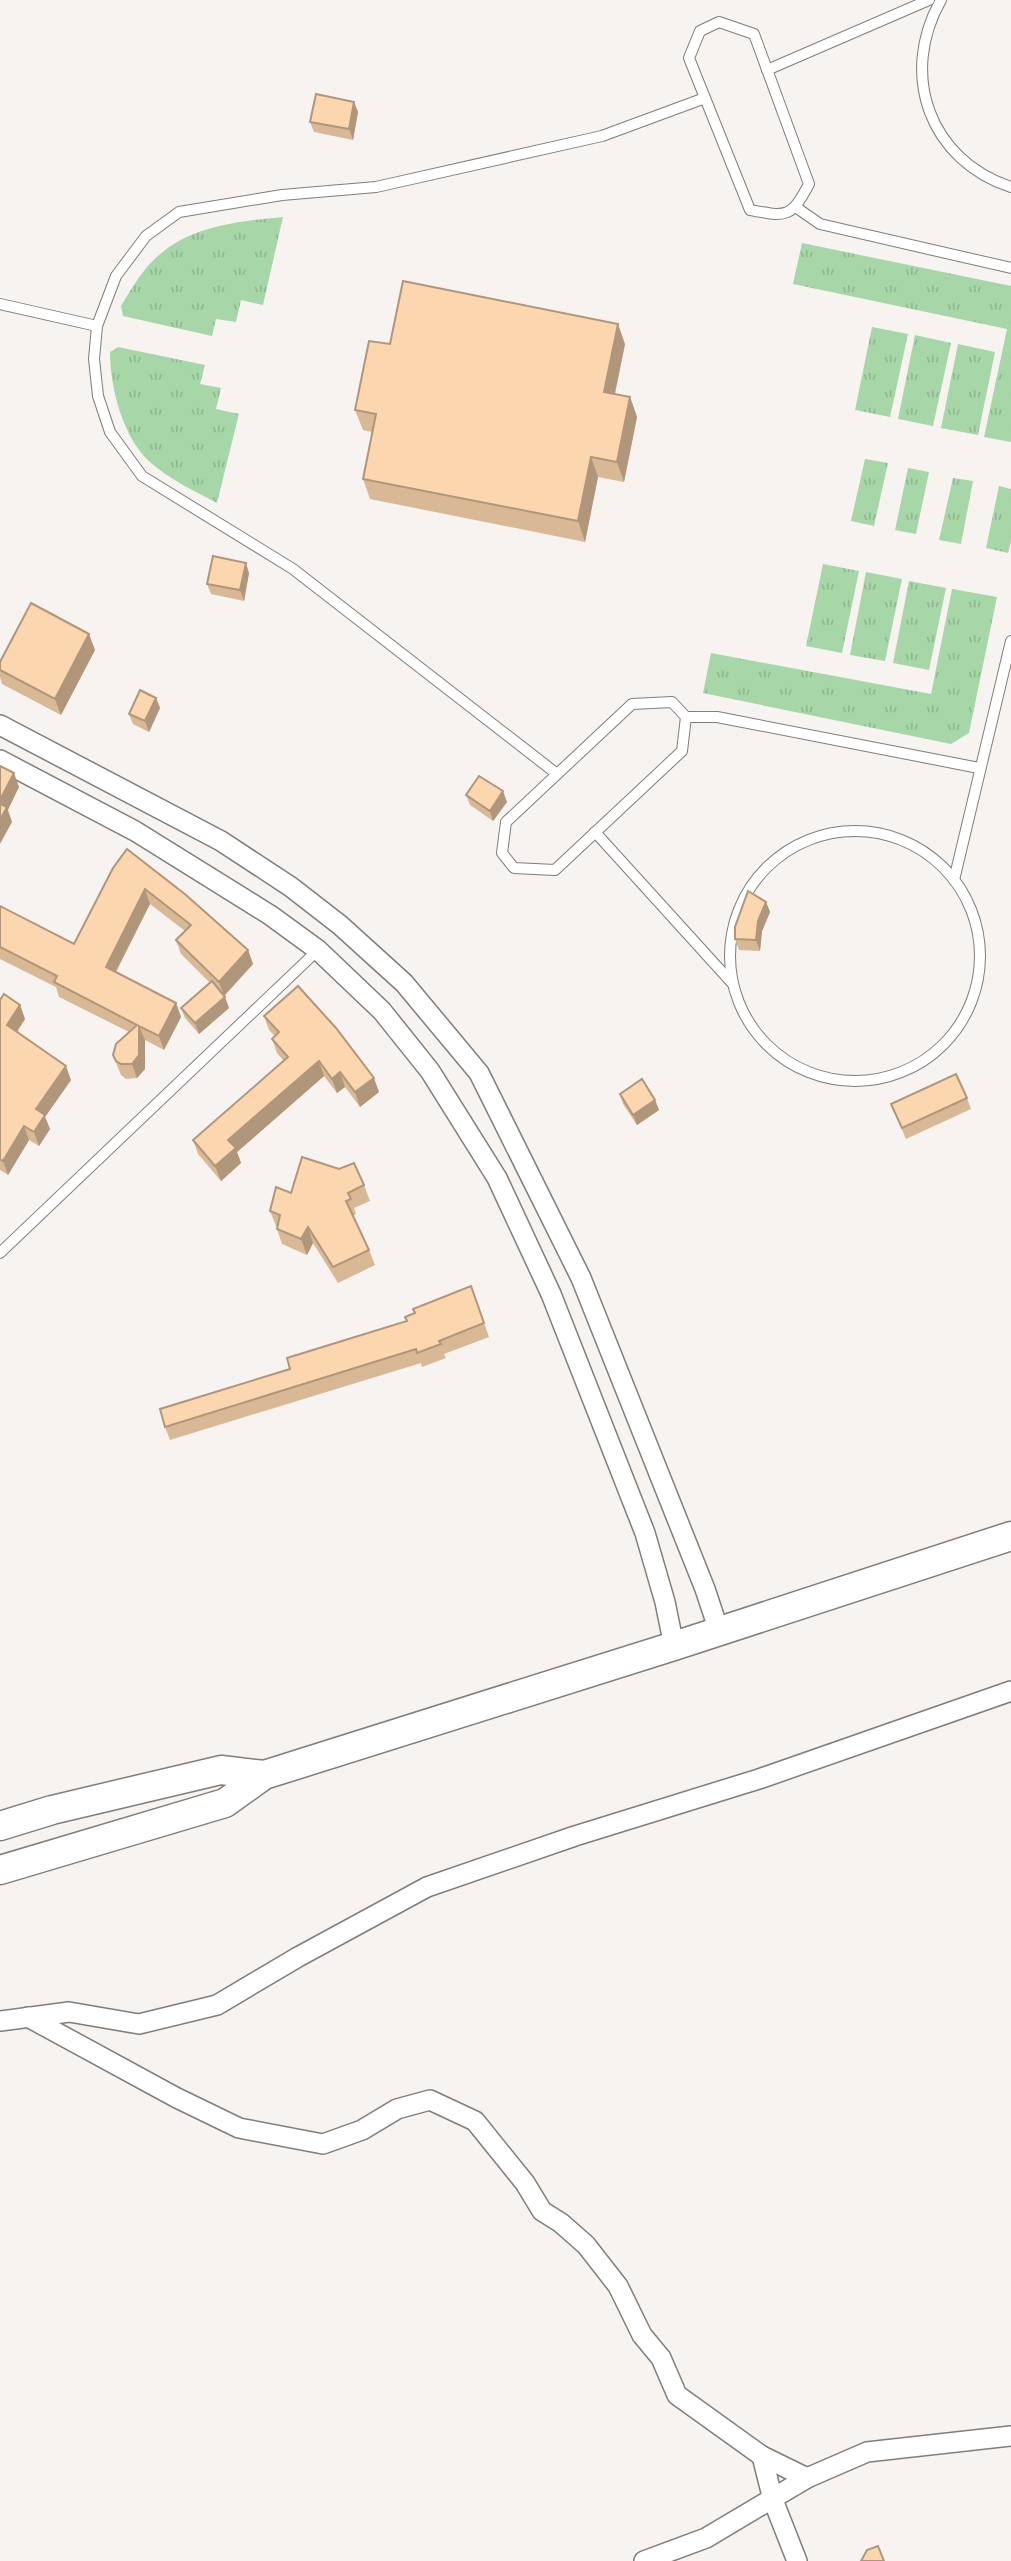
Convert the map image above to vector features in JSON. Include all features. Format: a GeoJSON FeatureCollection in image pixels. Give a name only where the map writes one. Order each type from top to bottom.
{"type":"FeatureCollection","features":[{"type":"Feature","properties":{"kind":"main road"},"geometry":{"type":"LineString","coordinates":[[0,1870],[225,1803],[264,1774],[719,1632],[1011,1536]]}},
{"type":"Feature","properties":{"kind":"main road"},"geometry":{"type":"LineString","coordinates":[[0,1826],[93,1800],[221,1770],[264,1774]]}},
{"type":"Feature","properties":{"kind":"street"},"geometry":{"type":"LineString","coordinates":[[0,725],[220,841],[291,887],[340,925],[404,983],[479,1073],[581,1278],[705,1589],[719,1632]]}},
{"type":"Feature","properties":{"kind":"street"},"geometry":{"type":"LineString","coordinates":[[0,760],[135,831],[270,915],[318,950],[382,1011],[430,1071],[497,1178],[551,1294],[645,1533],[665,1602],[674,1646]]}},
{"type":"Feature","properties":{"kind":"street"},"geometry":{"type":"LineString","coordinates":[[0,2021],[69,2012],[139,2024],[217,2005],[298,1956],[427,1887],[575,1836],[759,1779],[1011,1692]]}},
{"type":"Feature","properties":{"kind":"street"},"geometry":{"type":"LineString","coordinates":[[28,2017],[177,2098],[239,2128],[323,2144],[362,2130],[397,2109],[430,2100],[475,2121],[525,2183],[542,2211],[561,2223],[586,2245],[618,2286],[642,2335],[661,2358],[677,2395],[762,2456],[807,2478]]}},
{"type":"Feature","properties":{"kind":"street"},"geometry":{"type":"LineString","coordinates":[[644,2561],[706,2538],[807,2478],[867,2452],[1011,2437]]}},
{"type":"Feature","properties":{"kind":"street"},"geometry":{"type":"LineString","coordinates":[[762,2456],[773,2500],[797,2561]]}},
{"type":"Feature","properties":{"kind":"lane"},"geometry":{"type":"LineString","coordinates":[[767,70],[929,0]]}},
{"type":"Feature","properties":{"kind":"lane"},"geometry":{"type":"LineString","coordinates":[[941,0],[931,17],[925,36],[921,68],[924,94],[933,122],[947,144],[966,164],[995,182],[1011,187]]}},
{"type":"Feature","properties":{"kind":"lane"},"geometry":{"type":"LineString","coordinates":[[719,22],[754,34],[809,184],[797,208],[779,215],[750,210],[705,99],[689,58],[700,31],[719,22]]}},
{"type":"Feature","properties":{"kind":"lane"},"geometry":{"type":"LineString","coordinates":[[557,774],[293,569],[142,476],[110,432],[98,396],[94,359],[97,326],[116,275],[146,236],[179,212],[282,195],[376,187],[602,136],[705,99]]}},
{"type":"Feature","properties":{"kind":"lane"},"geometry":{"type":"LineString","coordinates":[[797,208],[820,224],[1011,268]]}},
{"type":"Feature","properties":{"kind":"lane"},"geometry":{"type":"LineString","coordinates":[[0,304],[97,326]]}},
{"type":"Feature","properties":{"kind":"lane"},"geometry":{"type":"LineString","coordinates":[[954,880],[1011,641]]}},
{"type":"Feature","properties":{"kind":"lane"},"geometry":{"type":"LineString","coordinates":[[686,717],[682,751],[555,870],[514,868],[502,853],[506,822],[632,704],[672,702],[686,717],[717,717],[979,768]]}},
{"type":"Feature","properties":{"kind":"lane"},"geometry":{"type":"LineString","coordinates":[[854,831],[875,832],[898,838],[922,849],[941,864],[954,880],[967,900],[978,931],[980,954],[978,979],[970,1005],[942,1046],[921,1062],[898,1074],[851,1082],[804,1072],[775,1054],[756,1034],[743,1012],[733,984],[730,957],[734,925],[740,906],[754,883],[773,862],[793,848],[822,835],[854,831]]}},
{"type":"Feature","properties":{"kind":"lane"},"geometry":{"type":"LineString","coordinates":[[595,832],[733,984]]}},
{"type":"Feature","properties":{"kind":"lane"},"geometry":{"type":"LineString","coordinates":[[0,1253],[318,950]]}},
{"type":"Feature","properties":{"kind":"green space"},"geometry":{"type":"Polygon","coordinates":[[[283,217],[263,305],[241,300],[236,322],[216,319],[212,336],[123,316],[121,306],[140,276],[157,257],[177,242],[221,226],[283,217]]]}},
{"type":"Feature","properties":{"kind":"green space"},"geometry":{"type":"Polygon","coordinates":[[[802,243],[1011,286],[1011,442],[984,437],[1007,329],[793,284],[802,243]]]}},
{"type":"Feature","properties":{"kind":"green space"},"geometry":{"type":"Polygon","coordinates":[[[872,327],[908,334],[890,417],[855,410],[872,327]]]}},
{"type":"Feature","properties":{"kind":"green space"},"geometry":{"type":"Polygon","coordinates":[[[915,335],[951,343],[933,426],[898,419],[915,335]]]}},
{"type":"Feature","properties":{"kind":"green space"},"geometry":{"type":"Polygon","coordinates":[[[958,344],[995,352],[978,435],[941,428],[958,344]]]}},
{"type":"Feature","properties":{"kind":"green space"},"geometry":{"type":"Polygon","coordinates":[[[118,347],[205,365],[200,384],[221,388],[216,409],[239,414],[217,503],[158,469],[141,453],[126,427],[112,381],[110,352],[118,347]]]}},
{"type":"Feature","properties":{"kind":"green space"},"geometry":{"type":"Polygon","coordinates":[[[865,459],[888,463],[874,526],[851,521],[865,459]]]}},
{"type":"Feature","properties":{"kind":"green space"},"geometry":{"type":"Polygon","coordinates":[[[908,468],[929,472],[916,534],[895,530],[908,468]]]}},
{"type":"Feature","properties":{"kind":"green space"},"geometry":{"type":"Polygon","coordinates":[[[953,478],[973,481],[961,544],[939,540],[953,478]]]}},
{"type":"Feature","properties":{"kind":"green space"},"geometry":{"type":"Polygon","coordinates":[[[999,486],[1011,489],[1011,541],[1008,553],[986,548],[999,486]]]}},
{"type":"Feature","properties":{"kind":"green space"},"geometry":{"type":"Polygon","coordinates":[[[823,564],[859,571],[842,653],[806,646],[823,564]]]}},
{"type":"Feature","properties":{"kind":"green space"},"geometry":{"type":"Polygon","coordinates":[[[866,572],[902,579],[885,661],[850,655],[866,572]]]}},
{"type":"Feature","properties":{"kind":"green space"},"geometry":{"type":"Polygon","coordinates":[[[909,581],[946,588],[929,670],[893,663],[909,581]]]}},
{"type":"Feature","properties":{"kind":"green space"},"geometry":{"type":"Polygon","coordinates":[[[952,589],[997,597],[969,733],[951,744],[703,693],[711,653],[931,694],[952,589]]]}},
{"type":"Feature","properties":{"kind":"building"},"geometry":{"type":"Polygon","coordinates":[[[316,94],[354,102],[349,129],[310,122],[316,94]]]}},
{"type":"Feature","properties":{"kind":"building"},"geometry":{"type":"Polygon","coordinates":[[[403,281],[618,324],[604,392],[630,397],[617,462],[591,457],[578,521],[363,479],[376,414],[355,410],[369,341],[390,344],[403,281]]]}},
{"type":"Feature","properties":{"kind":"building"},"geometry":{"type":"Polygon","coordinates":[[[213,556],[246,563],[240,590],[207,584],[213,556]]]}},
{"type":"Feature","properties":{"kind":"building"},"geometry":{"type":"Polygon","coordinates":[[[31,603],[89,634],[55,699],[0,670],[0,662],[31,603]]]}},
{"type":"Feature","properties":{"kind":"building"},"geometry":{"type":"Polygon","coordinates":[[[140,690],[156,698],[145,721],[129,714],[140,690]]]}},
{"type":"Feature","properties":{"kind":"building"},"geometry":{"type":"Polygon","coordinates":[[[0,766],[14,773],[0,800],[0,766]]]}},
{"type":"Feature","properties":{"kind":"building"},"geometry":{"type":"Polygon","coordinates":[[[479,776],[503,791],[490,811],[466,795],[479,776]]]}},
{"type":"Feature","properties":{"kind":"building"},"geometry":{"type":"Polygon","coordinates":[[[0,804],[7,807],[0,820],[0,804]]]}},
{"type":"Feature","properties":{"kind":"building"},"geometry":{"type":"Polygon","coordinates":[[[127,849],[186,895],[248,950],[219,982],[176,940],[191,925],[145,889],[106,967],[176,1003],[159,1036],[139,1026],[139,1055],[132,1064],[121,1064],[113,1055],[116,1044],[137,1025],[54,982],[57,976],[0,947],[0,906],[74,944],[113,868],[127,849]]]}},
{"type":"Feature","properties":{"kind":"building"},"geometry":{"type":"Polygon","coordinates":[[[748,891],[766,902],[758,921],[756,940],[735,939],[735,927],[748,891]]]}},
{"type":"Feature","properties":{"kind":"building"},"geometry":{"type":"Polygon","coordinates":[[[212,981],[225,997],[195,1023],[181,1008],[212,981]]]}},
{"type":"Feature","properties":{"kind":"building"},"geometry":{"type":"Polygon","coordinates":[[[298,986],[336,1028],[374,1078],[355,1092],[340,1072],[332,1079],[319,1061],[228,1140],[236,1148],[215,1166],[193,1140],[288,1057],[272,1039],[279,1032],[264,1016],[298,986]]]}},
{"type":"Feature","properties":{"kind":"building"},"geometry":{"type":"Polygon","coordinates":[[[4,994],[20,1005],[7,1025],[66,1066],[36,1109],[45,1115],[34,1132],[24,1126],[3,1161],[0,1159],[0,1000],[4,994]]]}},
{"type":"Feature","properties":{"kind":"building"},"geometry":{"type":"Polygon","coordinates":[[[956,1074],[967,1098],[902,1128],[891,1104],[956,1074]]]}},
{"type":"Feature","properties":{"kind":"building"},"geometry":{"type":"Polygon","coordinates":[[[642,1079],[655,1100],[633,1115],[620,1094],[642,1079]]]}},
{"type":"Feature","properties":{"kind":"building"},"geometry":{"type":"Polygon","coordinates":[[[302,1157],[339,1169],[354,1163],[364,1185],[348,1193],[351,1199],[346,1201],[369,1250],[333,1267],[308,1227],[301,1239],[277,1229],[280,1215],[270,1211],[276,1187],[291,1193],[302,1157]]]}},
{"type":"Feature","properties":{"kind":"building"},"geometry":{"type":"Polygon","coordinates":[[[471,1286],[484,1323],[439,1341],[441,1344],[417,1353],[416,1349],[165,1427],[160,1409],[290,1369],[287,1358],[407,1321],[405,1317],[415,1313],[413,1309],[471,1286]]]}},
{"type":"Feature","properties":{"kind":"building"},"geometry":{"type":"Polygon","coordinates":[[[878,2546],[884,2561],[861,2561],[867,2550],[878,2546]]]}}]}
